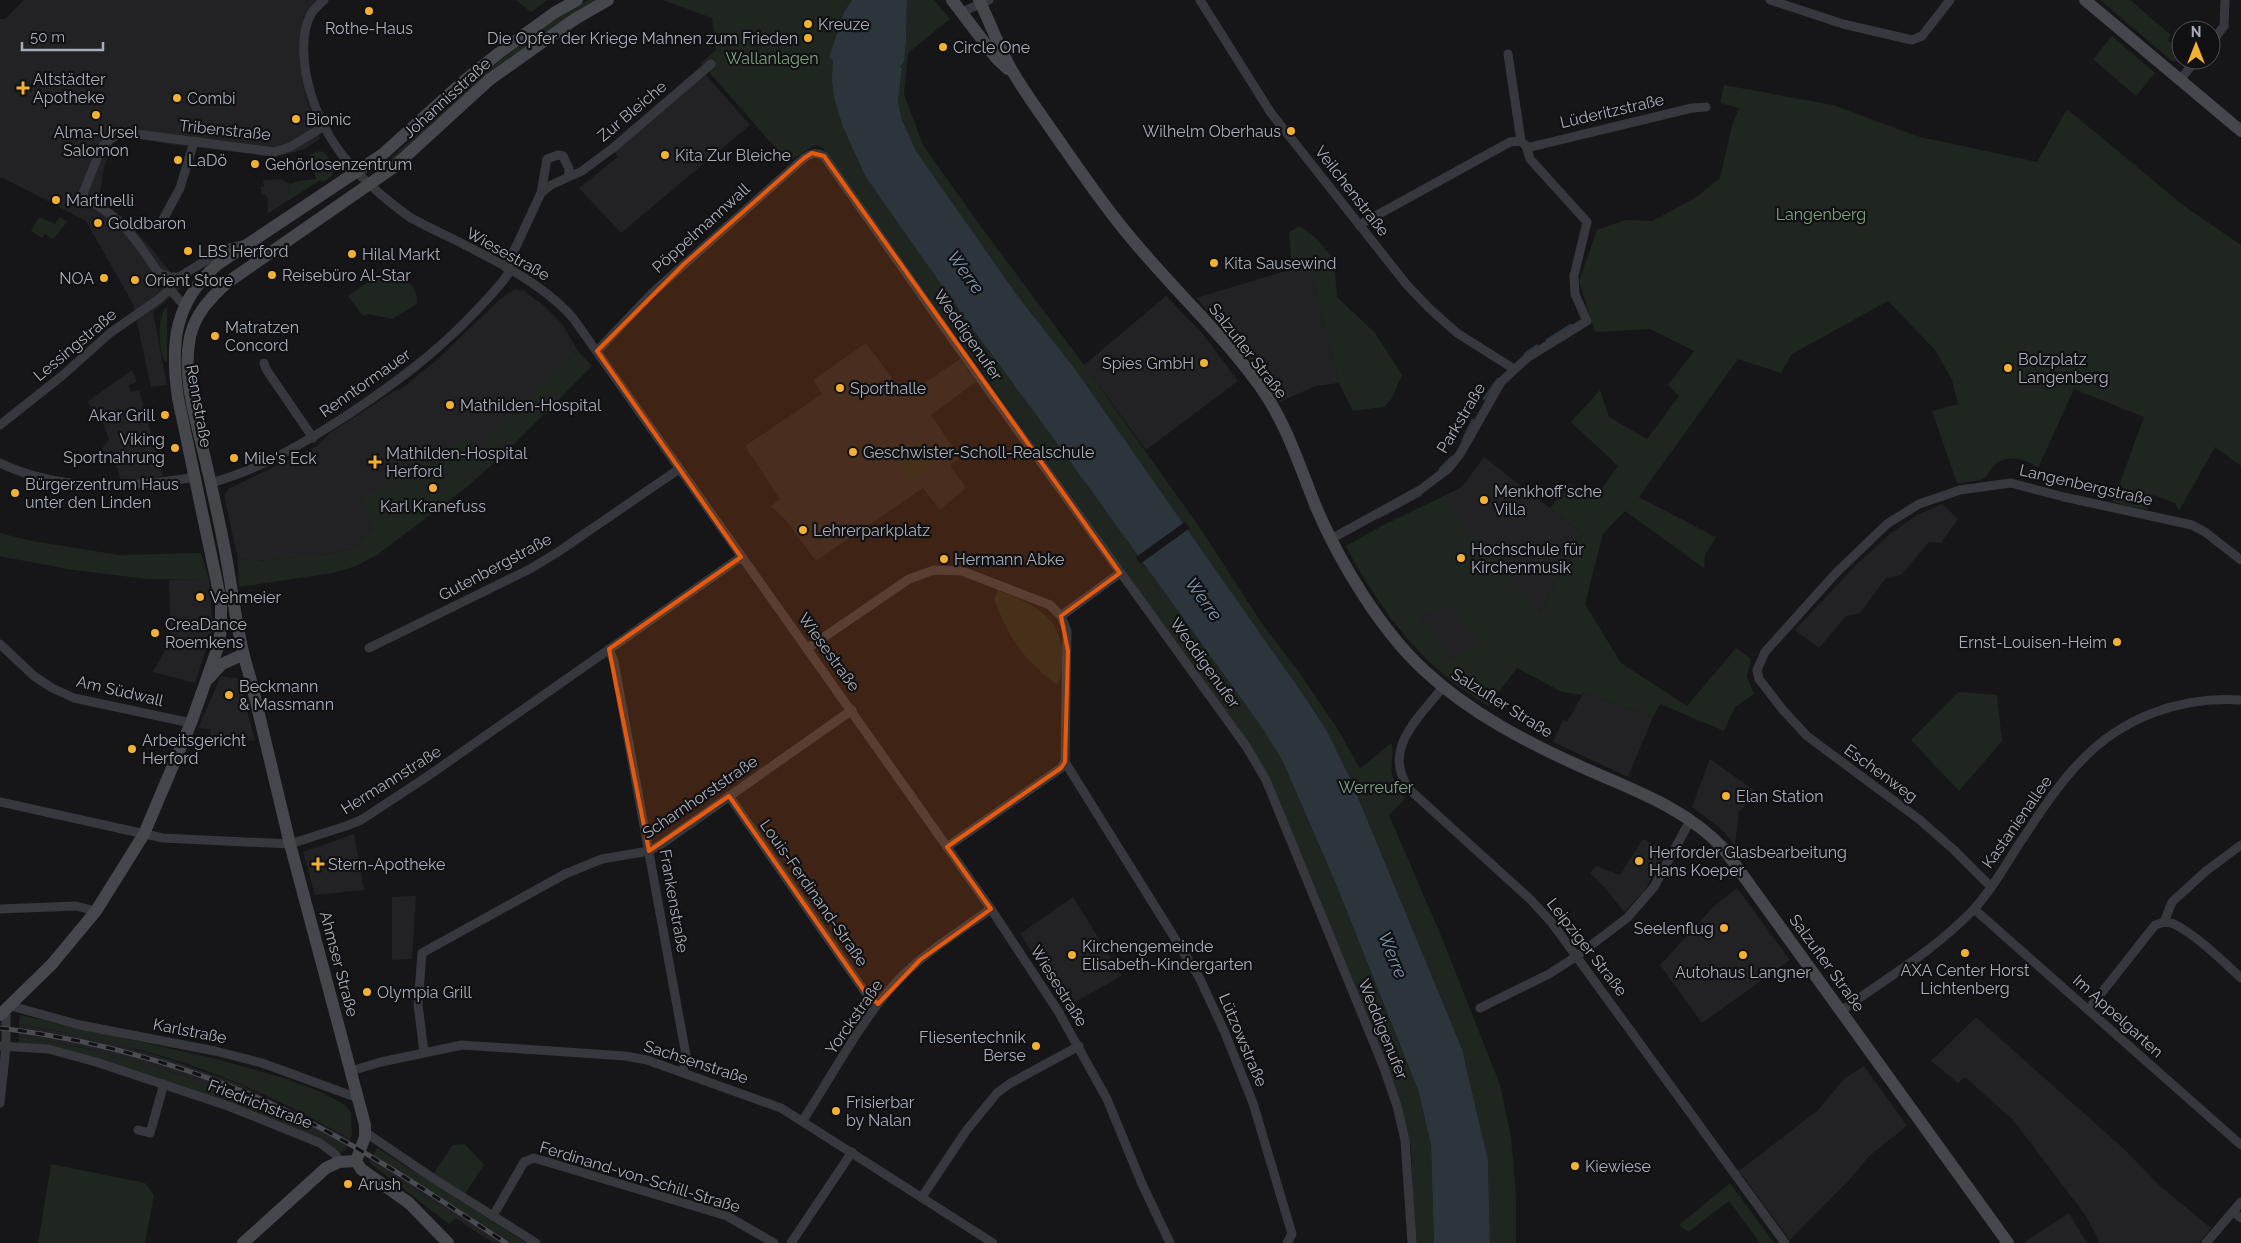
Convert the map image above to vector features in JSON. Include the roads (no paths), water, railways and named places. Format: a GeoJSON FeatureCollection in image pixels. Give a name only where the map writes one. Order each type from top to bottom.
{"type":"FeatureCollection","features":[{"type":"Feature","properties":{"kind":"main road","name":"Johannisstraße"},"geometry":{"type":"LineString","coordinates":[[184,305],[205,275],[247,244],[392,148],[465,80],[549,17],[578,0]]}},
{"type":"Feature","properties":{"kind":"main road","name":"Johannisstraße"},"geometry":{"type":"LineString","coordinates":[[197,318],[214,294],[228,282],[394,167],[489,80],[575,19],[608,0]]}},
{"type":"Feature","properties":{"kind":"main road","name":"Salzufler Straße"},"geometry":{"type":"LineString","coordinates":[[952,0],[997,59],[1014,74]]}},
{"type":"Feature","properties":{"kind":"main road"},"geometry":{"type":"LineString","coordinates":[[2085,0],[2241,131]]}},
{"type":"Feature","properties":{"kind":"main road","name":"Salzufler Straße"},"geometry":{"type":"LineString","coordinates":[[983,1],[1014,74],[1083,175],[1117,222],[1224,342],[1259,386],[1286,432],[1331,539],[1388,630],[1424,671],[1443,687],[1482,714],[1541,748],[1655,799],[1691,819],[1724,849],[2008,1243]]}},
{"type":"Feature","properties":{"kind":"main road"},"geometry":{"type":"LineString","coordinates":[[184,305],[197,318]]}},
{"type":"Feature","properties":{"kind":"main road","name":"Rennstraße"},"geometry":{"type":"LineString","coordinates":[[184,305],[174,344],[174,369],[178,398],[196,476],[221,602]]}},
{"type":"Feature","properties":{"kind":"main road","name":"Rennstraße"},"geometry":{"type":"LineString","coordinates":[[197,318],[190,337],[188,372],[191,397],[229,573],[242,655]]}},
{"type":"Feature","properties":{"kind":"main road"},"geometry":{"type":"LineString","coordinates":[[206,682],[222,664],[242,655],[221,602]]}},
{"type":"Feature","properties":{"kind":"main road"},"geometry":{"type":"LineString","coordinates":[[4,1011],[52,964],[96,911],[144,834],[191,723],[206,682],[220,638],[221,602]]}},
{"type":"Feature","properties":{"kind":"main road","name":"Ahmser Straße"},"geometry":{"type":"LineString","coordinates":[[242,655],[250,677],[290,844],[366,1132]]}},
{"type":"Feature","properties":{"kind":"main road"},"geometry":{"type":"LineString","coordinates":[[356,1161],[366,1132]]}},
{"type":"Feature","properties":{"kind":"main road"},"geometry":{"type":"LineString","coordinates":[[243,1243],[326,1168],[339,1162],[356,1161]]}},
{"type":"Feature","properties":{"kind":"main road"},"geometry":{"type":"LineString","coordinates":[[356,1161],[362,1169],[409,1203],[448,1243]]}},
{"type":"Feature","properties":{"kind":"street","name":"Veilchenstraße"},"geometry":{"type":"LineString","coordinates":[[1200,0],[1271,113],[1407,285],[1457,333],[1514,369]]}},
{"type":"Feature","properties":{"kind":"street"},"geometry":{"type":"LineString","coordinates":[[1770,0],[1843,24],[1912,40],[1922,36],[1950,0]]}},
{"type":"Feature","properties":{"kind":"street"},"geometry":{"type":"LineString","coordinates":[[2221,30],[2224,26],[2225,0]]}},
{"type":"Feature","properties":{"kind":"street"},"geometry":{"type":"LineString","coordinates":[[323,1],[312,13],[308,25],[304,43],[304,64],[313,102],[323,127],[346,160],[357,172]]}},
{"type":"Feature","properties":{"kind":"street"},"geometry":{"type":"LineString","coordinates":[[962,12],[983,1]]}},
{"type":"Feature","properties":{"kind":"street"},"geometry":{"type":"LineString","coordinates":[[1508,54],[1523,144]]}},
{"type":"Feature","properties":{"kind":"street","name":"Zur Bleiche"},"geometry":{"type":"LineString","coordinates":[[541,193],[569,176],[582,171],[613,148],[711,64]]}},
{"type":"Feature","properties":{"kind":"street"},"geometry":{"type":"LineString","coordinates":[[2180,80],[2188,70]]}},
{"type":"Feature","properties":{"kind":"street","name":"Lüderitzstraße"},"geometry":{"type":"LineString","coordinates":[[1359,225],[1510,142],[1523,144],[1706,106]]}},
{"type":"Feature","properties":{"kind":"street","name":"Tribenstraße"},"geometry":{"type":"LineString","coordinates":[[159,272],[117,220],[82,196],[105,143],[121,132],[274,152],[290,148],[323,127]]}},
{"type":"Feature","properties":{"kind":"street"},"geometry":{"type":"LineString","coordinates":[[159,227],[180,188],[194,142]]}},
{"type":"Feature","properties":{"kind":"street","name":"Parkstraße"},"geometry":{"type":"LineString","coordinates":[[1331,539],[1420,490],[1448,469],[1460,454],[1489,400],[1501,382],[1527,358],[1587,321],[1576,294],[1574,276],[1587,222],[1530,159],[1523,144]]}},
{"type":"Feature","properties":{"kind":"street","name":"Pöppelmannwall"},"geometry":{"type":"LineString","coordinates":[[596,351],[652,292],[804,158],[812,153],[818,153],[824,156],[832,168]]}},
{"type":"Feature","properties":{"kind":"street"},"geometry":{"type":"LineString","coordinates":[[508,269],[541,193],[545,162],[550,156],[563,156],[569,169],[569,176]]}},
{"type":"Feature","properties":{"kind":"street","name":"Weddigenufer"},"geometry":{"type":"LineString","coordinates":[[832,168],[1120,573],[1246,746],[1266,780],[1398,1106],[1406,1149],[1412,1243]]}},
{"type":"Feature","properties":{"kind":"street","name":"Wiesestraße"},"geometry":{"type":"LineString","coordinates":[[357,172],[369,185],[410,218],[531,281],[561,304],[852,710],[991,910],[1058,1011],[1079,1046],[1107,1100],[1142,1184],[1170,1243]]}},
{"type":"Feature","properties":{"kind":"street","name":"Johannisstraße"},"geometry":{"type":"LineString","coordinates":[[159,272],[170,277],[179,277],[225,249],[247,244]]}},
{"type":"Feature","properties":{"kind":"street","name":"Renntormauer"},"geometry":{"type":"LineString","coordinates":[[210,483],[258,466],[313,438],[407,375],[454,333],[496,290],[508,269]]}},
{"type":"Feature","properties":{"kind":"street"},"geometry":{"type":"LineString","coordinates":[[159,272],[184,305]]}},
{"type":"Feature","properties":{"kind":"street","name":"Lessingstraße"},"geometry":{"type":"LineString","coordinates":[[0,425],[63,375],[110,333],[159,299],[170,289]]}},
{"type":"Feature","properties":{"kind":"street"},"geometry":{"type":"LineString","coordinates":[[264,363],[266,369],[313,438]]}},
{"type":"Feature","properties":{"kind":"street"},"geometry":{"type":"LineString","coordinates":[[0,463],[19,472],[43,478],[97,485],[164,482],[196,476]]}},
{"type":"Feature","properties":{"kind":"street","name":"Gutenbergstraße"},"geometry":{"type":"LineString","coordinates":[[369,648],[530,569],[679,469]]}},
{"type":"Feature","properties":{"kind":"street","name":"Langenbergstraße"},"geometry":{"type":"LineString","coordinates":[[1759,679],[1758,670],[1765,652],[1836,573],[1877,533],[1901,514],[1919,504],[1960,490],[2011,483],[2064,498],[2192,525],[2206,532],[2241,560]]}},
{"type":"Feature","properties":{"kind":"street","name":"Hermannstraße"},"geometry":{"type":"LineString","coordinates":[[0,802],[163,838],[290,844],[361,820],[425,778],[741,557]]}},
{"type":"Feature","properties":{"kind":"street"},"geometry":{"type":"LineString","coordinates":[[808,648],[909,579],[934,570],[962,571],[980,577],[1050,605],[1061,616],[1067,631],[1068,651],[1065,762],[1061,768],[947,848]]}},
{"type":"Feature","properties":{"kind":"street"},"geometry":{"type":"LineString","coordinates":[[1061,616],[1120,573]]}},
{"type":"Feature","properties":{"kind":"street","name":"Am Südwall"},"geometry":{"type":"LineString","coordinates":[[0,644],[34,676],[52,688],[74,698],[191,723]]}},
{"type":"Feature","properties":{"kind":"street","name":"Frankenstraße"},"geometry":{"type":"LineString","coordinates":[[609,649],[614,662],[686,1055],[683,1072]]}},
{"type":"Feature","properties":{"kind":"street","name":"Eschenweg"},"geometry":{"type":"LineString","coordinates":[[1759,679],[1782,710],[1806,736],[1920,820],[1954,850],[1991,887]]}},
{"type":"Feature","properties":{"kind":"street","name":"Leipziger Straße"},"geometry":{"type":"LineString","coordinates":[[1443,687],[1404,739],[1398,763],[1404,782],[1531,900],[1578,956],[1785,1243]]}},
{"type":"Feature","properties":{"kind":"street","name":"Kastanienallee"},"geometry":{"type":"LineString","coordinates":[[1841,1011],[1948,933],[1974,909],[2071,771],[2108,737],[2164,708],[2200,700],[2241,700]]}},
{"type":"Feature","properties":{"kind":"street","name":"Scharnhorststraße"},"geometry":{"type":"LineString","coordinates":[[424,1052],[418,1005],[422,953],[565,874],[602,859],[649,850],[660,845],[852,710]]}},
{"type":"Feature","properties":{"kind":"street","name":"Lützowstraße"},"geometry":{"type":"LineString","coordinates":[[1065,762],[1199,977],[1225,1033],[1253,1103],[1290,1224],[1292,1237],[1287,1243]]}},
{"type":"Feature","properties":{"kind":"street","name":"Louis-Ferdinand-Straße"},"geometry":{"type":"LineString","coordinates":[[729,796],[865,992],[878,1004]]}},
{"type":"Feature","properties":{"kind":"street"},"geometry":{"type":"LineString","coordinates":[[1480,1008],[1521,989],[1578,956],[1627,918],[1654,888],[1691,819]]}},
{"type":"Feature","properties":{"kind":"street"},"geometry":{"type":"LineString","coordinates":[[2164,922],[2172,902],[2206,871],[2241,845]]}},
{"type":"Feature","properties":{"kind":"street"},"geometry":{"type":"LineString","coordinates":[[0,909],[76,906],[96,911]]}},
{"type":"Feature","properties":{"kind":"street","name":"Im Appelgarten"},"geometry":{"type":"LineString","coordinates":[[1974,909],[2241,1145]]}},
{"type":"Feature","properties":{"kind":"street","name":"Yorckstraße"},"geometry":{"type":"LineString","coordinates":[[803,1120],[878,1004],[900,979],[920,960],[991,910]]}},
{"type":"Feature","properties":{"kind":"street"},"geometry":{"type":"LineString","coordinates":[[2088,1010],[2154,925],[2164,922],[2173,924],[2204,946],[2241,978]]}},
{"type":"Feature","properties":{"kind":"street"},"geometry":{"type":"LineString","coordinates":[[0,1103],[4,1011]]}},
{"type":"Feature","properties":{"kind":"street","name":"Karlstraße"},"geometry":{"type":"LineString","coordinates":[[4,1011],[215,1051],[262,1063],[358,1098]]}},
{"type":"Feature","properties":{"kind":"street","name":"Sachsenstraße"},"geometry":{"type":"LineString","coordinates":[[351,1071],[424,1052],[462,1045],[625,1056],[647,1060],[756,1097],[781,1108],[803,1120],[993,1243]]}},
{"type":"Feature","properties":{"kind":"street","name":"Friedrichstraße"},"geometry":{"type":"LineString","coordinates":[[3,1046],[48,1049],[164,1084],[280,1126],[320,1143],[336,1155],[339,1162]]}},
{"type":"Feature","properties":{"kind":"street"},"geometry":{"type":"LineString","coordinates":[[922,1197],[966,1131],[997,1093],[1009,1084],[1079,1046]]}},
{"type":"Feature","properties":{"kind":"street"},"geometry":{"type":"LineString","coordinates":[[138,1130],[150,1133],[164,1084]]}},
{"type":"Feature","properties":{"kind":"street"},"geometry":{"type":"LineString","coordinates":[[366,1132],[536,1243]]}},
{"type":"Feature","properties":{"kind":"street"},"geometry":{"type":"LineString","coordinates":[[791,1243],[852,1152]]}},
{"type":"Feature","properties":{"kind":"street","name":"Ferdinand-von-Schill-Straße"},"geometry":{"type":"LineString","coordinates":[[493,1216],[524,1162],[534,1158],[728,1216],[774,1243]]}},
{"type":"Feature","properties":{"kind":"street"},"geometry":{"type":"LineString","coordinates":[[2206,1243],[2241,1202]]}},
{"type":"Feature","properties":{"kind":"street"},"geometry":{"type":"LineString","coordinates":[[2233,1212],[2241,1218]]}},
{"type":"Feature","properties":{"kind":"water","name":"Werre"},"geometry":{"type":"Polygon","coordinates":[[[852,0],[907,0],[906,41],[904,61],[900,67],[902,68],[898,102],[902,120],[916,151],[1017,295],[1075,369],[1309,703],[1328,733],[1350,778],[1462,1049],[1488,1160],[1490,1243],[1434,1243],[1431,1145],[1418,1090],[1336,884],[1283,762],[1263,729],[966,320],[865,176],[843,127],[834,97],[832,80],[833,61],[829,57],[844,12],[852,0]]]}},
{"type":"Feature","properties":{"kind":"waterway"},"geometry":{"type":"LineString","coordinates":[[1547,340],[1571,325]]}},
{"type":"Feature","properties":{"kind":"waterway"},"geometry":{"type":"LineString","coordinates":[[1525,354],[1537,346]]}},
{"type":"Feature","properties":{"kind":"waterway"},"geometry":{"type":"LineString","coordinates":[[1484,399],[1498,379]]}},
{"type":"Feature","properties":{"kind":"waterway"},"geometry":{"type":"LineString","coordinates":[[1463,440],[1473,420]]}},
{"type":"Feature","properties":{"kind":"waterway"},"geometry":{"type":"LineString","coordinates":[[1440,469],[1452,457]]}},
{"type":"Feature","properties":{"kind":"waterway"},"geometry":{"type":"LineString","coordinates":[[1379,517],[1420,495]]}},
{"type":"Feature","properties":{"kind":"railway"},"geometry":{"type":"LineString","coordinates":[[0,1028],[81,1041],[161,1062],[200,1075],[276,1106],[338,1137],[411,1181],[506,1243]]}},
{"type":"Feature","properties":{"kind":"place","name":"Rothe-Haus"},"geometry":{"type":"Point","coordinates":[369,11]}},
{"type":"Feature","properties":{"kind":"place","name":"Kreuze"},"geometry":{"type":"Point","coordinates":[808,24]}},
{"type":"Feature","properties":{"kind":"place","name":"Die Opfer der Kriege Mahnen zum Frieden"},"geometry":{"type":"Point","coordinates":[808,38]}},
{"type":"Feature","properties":{"kind":"place","name":"Circle One"},"geometry":{"type":"Point","coordinates":[943,47]}},
{"type":"Feature","properties":{"kind":"place","name":"Altstädter Apotheke"},"geometry":{"type":"Point","coordinates":[23,88]}},
{"type":"Feature","properties":{"kind":"place","name":"Combi"},"geometry":{"type":"Point","coordinates":[177,98]}},
{"type":"Feature","properties":{"kind":"place","name":"Alma-Ursel Salomon"},"geometry":{"type":"Point","coordinates":[96,115]}},
{"type":"Feature","properties":{"kind":"place","name":"Bionic"},"geometry":{"type":"Point","coordinates":[296,119]}},
{"type":"Feature","properties":{"kind":"place","name":"Wilhelm Oberhaus"},"geometry":{"type":"Point","coordinates":[1291,131]}},
{"type":"Feature","properties":{"kind":"place","name":"Kita Zur Bleiche"},"geometry":{"type":"Point","coordinates":[665,155]}},
{"type":"Feature","properties":{"kind":"place","name":"LaDö"},"geometry":{"type":"Point","coordinates":[178,160]}},
{"type":"Feature","properties":{"kind":"place","name":"Gehörlosenzentrum"},"geometry":{"type":"Point","coordinates":[255,164]}},
{"type":"Feature","properties":{"kind":"place","name":"Martinelli"},"geometry":{"type":"Point","coordinates":[56,200]}},
{"type":"Feature","properties":{"kind":"place","name":"Goldbaron"},"geometry":{"type":"Point","coordinates":[98,223]}},
{"type":"Feature","properties":{"kind":"place","name":"LBS Herford"},"geometry":{"type":"Point","coordinates":[188,251]}},
{"type":"Feature","properties":{"kind":"place","name":"Hilal Markt"},"geometry":{"type":"Point","coordinates":[352,254]}},
{"type":"Feature","properties":{"kind":"place","name":"Kita Sausewind"},"geometry":{"type":"Point","coordinates":[1214,263]}},
{"type":"Feature","properties":{"kind":"place","name":"Reisebüro Al-Star"},"geometry":{"type":"Point","coordinates":[272,275]}},
{"type":"Feature","properties":{"kind":"place","name":"NOA"},"geometry":{"type":"Point","coordinates":[104,278]}},
{"type":"Feature","properties":{"kind":"place","name":"Orient Store"},"geometry":{"type":"Point","coordinates":[135,280]}},
{"type":"Feature","properties":{"kind":"place","name":"Matratzen Concord"},"geometry":{"type":"Point","coordinates":[215,336]}},
{"type":"Feature","properties":{"kind":"place","name":"Spies GmbH"},"geometry":{"type":"Point","coordinates":[1204,363]}},
{"type":"Feature","properties":{"kind":"place","name":"Bolzplatz Langenberg"},"geometry":{"type":"Point","coordinates":[2008,368]}},
{"type":"Feature","properties":{"kind":"place","name":"Sporthalle"},"geometry":{"type":"Point","coordinates":[840,388]}},
{"type":"Feature","properties":{"kind":"place","name":"Mathilden-Hospital"},"geometry":{"type":"Point","coordinates":[450,405]}},
{"type":"Feature","properties":{"kind":"place","name":"Akar Grill"},"geometry":{"type":"Point","coordinates":[165,415]}},
{"type":"Feature","properties":{"kind":"place","name":"Viking Sportnahrung"},"geometry":{"type":"Point","coordinates":[175,448]}},
{"type":"Feature","properties":{"kind":"place","name":"Geschwister-Scholl-Realschule"},"geometry":{"type":"Point","coordinates":[853,452]}},
{"type":"Feature","properties":{"kind":"place","name":"Mile's Eck"},"geometry":{"type":"Point","coordinates":[234,458]}},
{"type":"Feature","properties":{"kind":"place","name":"Mathilden-Hospital Herford"},"geometry":{"type":"Point","coordinates":[375,462]}},
{"type":"Feature","properties":{"kind":"place","name":"Karl Kranefuss"},"geometry":{"type":"Point","coordinates":[433,488]}},
{"type":"Feature","properties":{"kind":"place","name":"Bürgerzentrum Haus unter den Linden"},"geometry":{"type":"Point","coordinates":[15,493]}},
{"type":"Feature","properties":{"kind":"place","name":"Menkhoff'sche Villa"},"geometry":{"type":"Point","coordinates":[1484,500]}},
{"type":"Feature","properties":{"kind":"place","name":"Lehrerparkplatz"},"geometry":{"type":"Point","coordinates":[803,530]}},
{"type":"Feature","properties":{"kind":"place","name":"Hochschule für Kirchenmusik"},"geometry":{"type":"Point","coordinates":[1461,558]}},
{"type":"Feature","properties":{"kind":"place","name":"Hermann Abke"},"geometry":{"type":"Point","coordinates":[944,559]}},
{"type":"Feature","properties":{"kind":"place","name":"Vehmeier"},"geometry":{"type":"Point","coordinates":[200,597]}},
{"type":"Feature","properties":{"kind":"place","name":"CreaDance Roemkens"},"geometry":{"type":"Point","coordinates":[155,633]}},
{"type":"Feature","properties":{"kind":"place","name":"Ernst-Louisen-Heim"},"geometry":{"type":"Point","coordinates":[2117,642]}},
{"type":"Feature","properties":{"kind":"place","name":"Beckmann & Massmann"},"geometry":{"type":"Point","coordinates":[229,695]}},
{"type":"Feature","properties":{"kind":"place","name":"Arbeitsgericht Herford"},"geometry":{"type":"Point","coordinates":[132,749]}},
{"type":"Feature","properties":{"kind":"place","name":"Elan Station"},"geometry":{"type":"Point","coordinates":[1726,796]}},
{"type":"Feature","properties":{"kind":"place","name":"Herforder Glasbearbeitung Hans Koeper"},"geometry":{"type":"Point","coordinates":[1639,861]}},
{"type":"Feature","properties":{"kind":"place","name":"Stern-Apotheke"},"geometry":{"type":"Point","coordinates":[318,864]}},
{"type":"Feature","properties":{"kind":"place","name":"Seelenflug"},"geometry":{"type":"Point","coordinates":[1724,928]}},
{"type":"Feature","properties":{"kind":"place","name":"AXA Center Horst Lichtenberg"},"geometry":{"type":"Point","coordinates":[1965,953]}},
{"type":"Feature","properties":{"kind":"place","name":"Kirchengemeinde Elisabeth-Kindergarten"},"geometry":{"type":"Point","coordinates":[1072,955]}},
{"type":"Feature","properties":{"kind":"place","name":"Autohaus Langner"},"geometry":{"type":"Point","coordinates":[1743,955]}},
{"type":"Feature","properties":{"kind":"place","name":"Olympia Grill"},"geometry":{"type":"Point","coordinates":[367,992]}},
{"type":"Feature","properties":{"kind":"place","name":"Fliesentechnik Berse"},"geometry":{"type":"Point","coordinates":[1036,1046]}},
{"type":"Feature","properties":{"kind":"place","name":"Frisierbar by Nalan"},"geometry":{"type":"Point","coordinates":[836,1111]}},
{"type":"Feature","properties":{"kind":"place","name":"Kiewiese"},"geometry":{"type":"Point","coordinates":[1575,1166]}},
{"type":"Feature","properties":{"kind":"place","name":"Arush"},"geometry":{"type":"Point","coordinates":[348,1184]}},
{"type":"Feature","properties":{"kind":"park label","name":"Wallanlagen"},"geometry":{"type":"Point","coordinates":[772,58]}},
{"type":"Feature","properties":{"kind":"park label","name":"Langenberg"},"geometry":{"type":"Point","coordinates":[1821,214]}},
{"type":"Feature","properties":{"kind":"park label","name":"Werreufer"},"geometry":{"type":"Point","coordinates":[1376,787]}}]}
